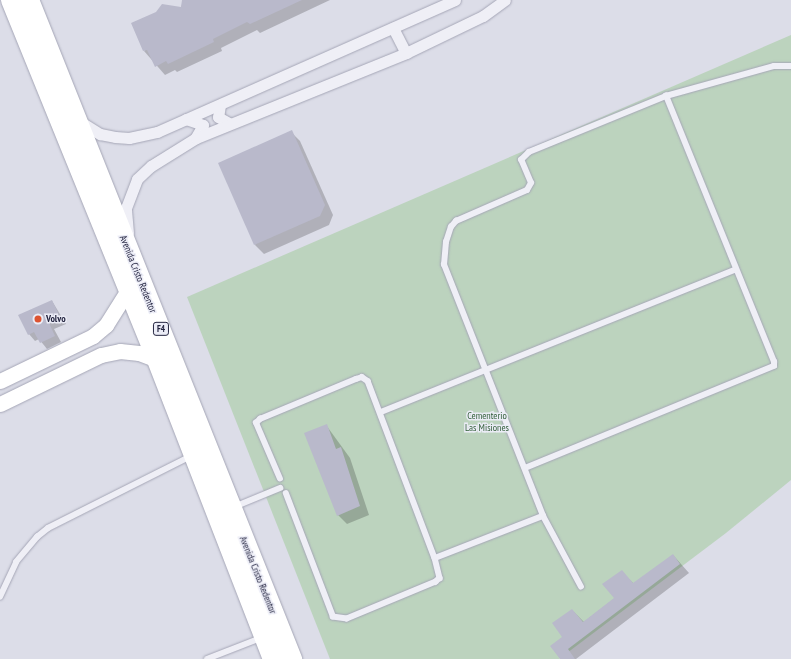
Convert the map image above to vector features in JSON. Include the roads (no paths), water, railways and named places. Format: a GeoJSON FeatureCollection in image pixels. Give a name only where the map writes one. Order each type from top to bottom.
{"type":"FeatureCollection","features":[{"type":"Feature","properties":{"kind":"highway","name":"Avenida Cristo Redentor"},"geometry":{"type":"LineString","coordinates":[[11,0],[157,360],[274,659]]}},
{"type":"Feature","properties":{"kind":"highway","name":"Avenida Cristo Redentor"},"geometry":{"type":"LineString","coordinates":[[29,0],[292,659]]}},
{"type":"Feature","properties":{"kind":"main road"},"geometry":{"type":"LineString","coordinates":[[0,381],[93,336],[106,325],[128,290]]}},
{"type":"Feature","properties":{"kind":"main road"},"geometry":{"type":"LineString","coordinates":[[93,336],[101,355]]}},
{"type":"Feature","properties":{"kind":"main road"},"geometry":{"type":"LineString","coordinates":[[0,404],[101,355],[120,351],[139,353],[157,360]]}},
{"type":"Feature","properties":{"kind":"street"},"geometry":{"type":"LineString","coordinates":[[76,118],[100,134],[129,138],[157,132],[456,0]]}},
{"type":"Feature","properties":{"kind":"street"},"geometry":{"type":"LineString","coordinates":[[128,248],[126,208],[137,179],[151,166],[196,138],[229,123],[406,53],[484,16],[504,0]]}},
{"type":"Feature","properties":{"kind":"street"},"geometry":{"type":"LineString","coordinates":[[394,28],[406,53]]}},
{"type":"Feature","properties":{"kind":"street"},"geometry":{"type":"LineString","coordinates":[[220,105],[218,117],[229,123]]}},
{"type":"Feature","properties":{"kind":"street"},"geometry":{"type":"LineString","coordinates":[[186,119],[203,125],[196,138]]}},
{"type":"Feature","properties":{"kind":"lane"},"geometry":{"type":"LineString","coordinates":[[581,587],[543,516],[444,265],[446,242],[451,227],[456,221],[527,190],[531,183],[521,160],[524,155],[666,96],[774,66],[791,66]]}},
{"type":"Feature","properties":{"kind":"lane"},"geometry":{"type":"LineString","coordinates":[[525,468],[770,370],[774,362],[735,270],[666,96]]}},
{"type":"Feature","properties":{"kind":"lane"},"geometry":{"type":"LineString","coordinates":[[381,412],[735,270]]}},
{"type":"Feature","properties":{"kind":"lane"},"geometry":{"type":"LineString","coordinates":[[280,479],[256,428],[256,423],[260,419],[362,377],[368,380],[435,558],[440,573],[436,582],[346,619],[333,618],[286,494]]}},
{"type":"Feature","properties":{"kind":"lane"},"geometry":{"type":"LineString","coordinates":[[0,597],[16,562],[37,537],[48,528],[194,455]]}},
{"type":"Feature","properties":{"kind":"lane"},"geometry":{"type":"LineString","coordinates":[[232,508],[280,488]]}},
{"type":"Feature","properties":{"kind":"lane"},"geometry":{"type":"LineString","coordinates":[[435,558],[543,516]]}},
{"type":"Feature","properties":{"kind":"lane"},"geometry":{"type":"LineString","coordinates":[[207,659],[264,636]]}},
{"type":"Feature","properties":{"kind":"place","name":"Volvo"},"geometry":{"type":"Point","coordinates":[38,319]}},
{"type":"Feature","properties":{"kind":"park label","name":"Cementerio Las Misiones"},"geometry":{"type":"Point","coordinates":[487,420]}}]}
